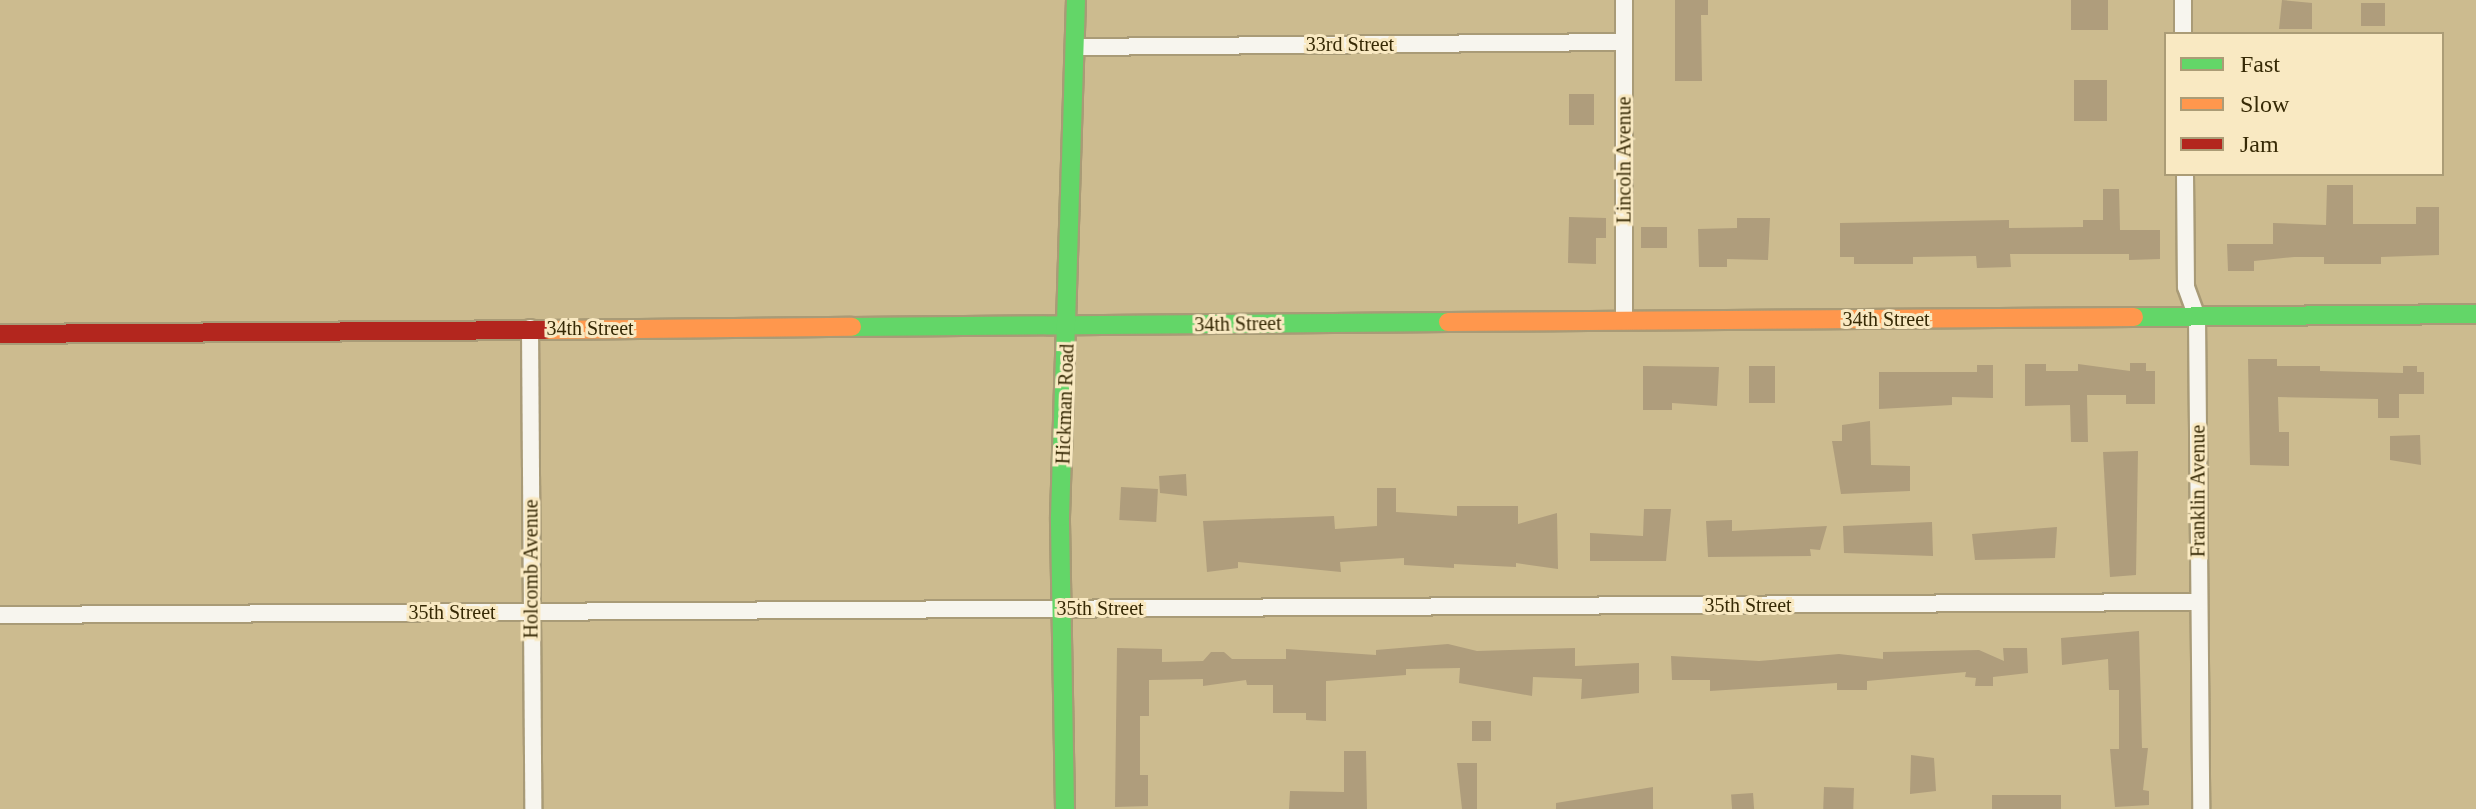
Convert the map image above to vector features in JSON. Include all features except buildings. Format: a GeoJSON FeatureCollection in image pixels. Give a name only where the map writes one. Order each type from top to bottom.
{"type":"FeatureCollection","features":[{"type":"Feature","properties":{"kind":"street","name":"Hickman Road"},"geometry":{"type":"LineString","coordinates":[[1065,809],[1062,608],[1076,0]]}},
{"type":"Feature","properties":{"kind":"street","name":"Lincoln Avenue"},"geometry":{"type":"LineString","coordinates":[[1624,0],[1624,321]]}},
{"type":"Feature","properties":{"kind":"street"},"geometry":{"type":"LineString","coordinates":[[2183,0],[2183,32]]}},
{"type":"Feature","properties":{"kind":"street","name":"33rd Street"},"geometry":{"type":"LineString","coordinates":[[1075,47],[1624,42]]}},
{"type":"Feature","properties":{"kind":"street","name":"Franklin Avenue"},"geometry":{"type":"LineString","coordinates":[[2185,176],[2186,287],[2197,317],[2201,809]]}},
{"type":"Feature","properties":{"kind":"street","name":"34th Street"},"geometry":{"type":"LineString","coordinates":[[0,334],[2476,314]]}},
{"type":"Feature","properties":{"kind":"street","name":"Holcomb Avenue"},"geometry":{"type":"LineString","coordinates":[[530,328],[533,809]]}},
{"type":"Feature","properties":{"kind":"street","name":"35th Street"},"geometry":{"type":"LineString","coordinates":[[0,615],[2199,602]]}},
{"type":"Feature","properties":{"kind":"traffic: fast"},"geometry":{"type":"LineString","coordinates":[[1065,809],[1060,517],[1076,0]]}},
{"type":"Feature","properties":{"kind":"traffic: fast"},"geometry":{"type":"LineString","coordinates":[[2134,317],[2476,314]]}},
{"type":"Feature","properties":{"kind":"traffic: fast"},"geometry":{"type":"LineString","coordinates":[[852,327],[1448,322]]}},
{"type":"Feature","properties":{"kind":"traffic: slow"},"geometry":{"type":"LineString","coordinates":[[1448,322],[2134,317]]}},
{"type":"Feature","properties":{"kind":"traffic: slow"},"geometry":{"type":"LineString","coordinates":[[545,330],[852,327]]}},
{"type":"Feature","properties":{"kind":"traffic: jam"},"geometry":{"type":"LineString","coordinates":[[0,334],[545,330]]}}]}
